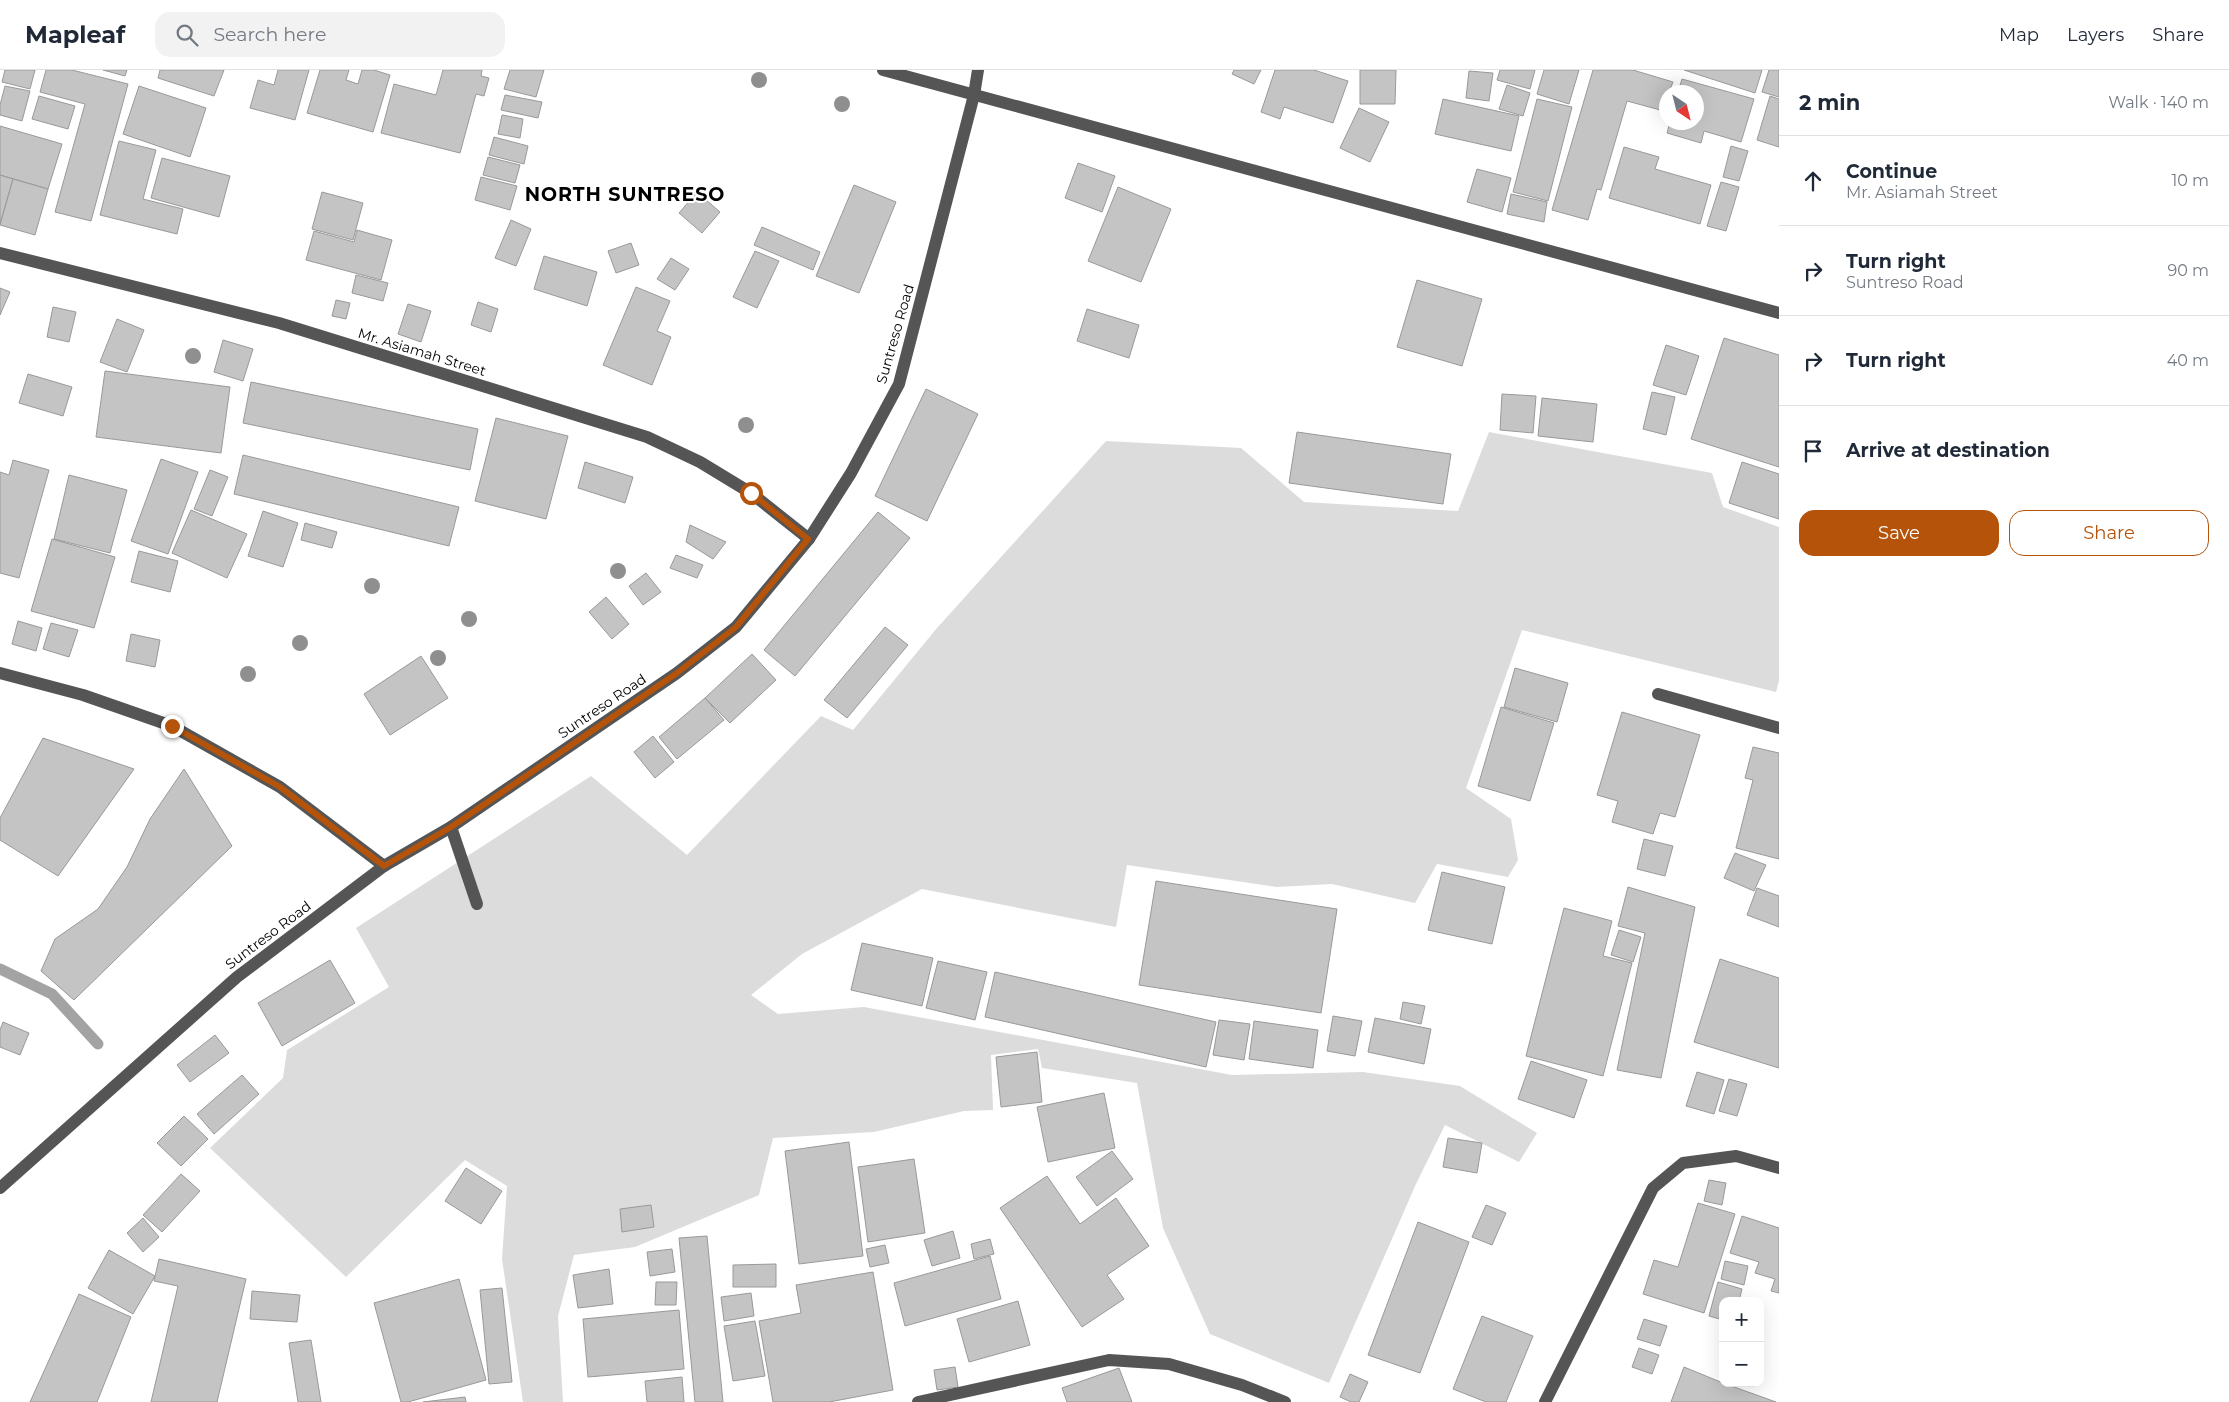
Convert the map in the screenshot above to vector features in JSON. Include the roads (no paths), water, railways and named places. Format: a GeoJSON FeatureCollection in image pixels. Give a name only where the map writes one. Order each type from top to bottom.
{"type":"FeatureCollection","features":[{"type":"Feature","properties":{"kind":"street"},"geometry":{"type":"LineString","coordinates":[[883,70],[1779,313]]}},
{"type":"Feature","properties":{"kind":"street","name":"Suntreso Road"},"geometry":{"type":"LineString","coordinates":[[0,1188],[236,977],[384,866],[451,827],[677,673],[736,627],[808,539],[851,473],[899,384],[974,96],[978,70]]}},
{"type":"Feature","properties":{"kind":"street","name":"Mr. Asiamah Street"},"geometry":{"type":"LineString","coordinates":[[0,253],[279,323],[647,437],[700,462],[751,493],[808,539]]}},
{"type":"Feature","properties":{"kind":"street"},"geometry":{"type":"LineString","coordinates":[[0,673],[83,695],[172,726],[280,787],[384,866]]}},
{"type":"Feature","properties":{"kind":"street"},"geometry":{"type":"LineString","coordinates":[[1658,694],[1779,728]]}},
{"type":"Feature","properties":{"kind":"street"},"geometry":{"type":"LineString","coordinates":[[451,827],[477,904]]}},
{"type":"Feature","properties":{"kind":"street"},"geometry":{"type":"LineString","coordinates":[[1545,1402],[1653,1188],[1683,1163],[1736,1156],[1779,1168]]}},
{"type":"Feature","properties":{"kind":"street"},"geometry":{"type":"LineString","coordinates":[[918,1402],[1109,1360],[1170,1364],[1242,1385],[1285,1402]]}},
{"type":"Feature","properties":{"kind":"waterway"},"geometry":{"type":"LineString","coordinates":[[0,969],[52,994],[98,1044]]}},
{"type":"Feature","properties":{"kind":"district","name":"NORTH SUNTRESO"},"geometry":{"type":"Point","coordinates":[625,194]}}]}
